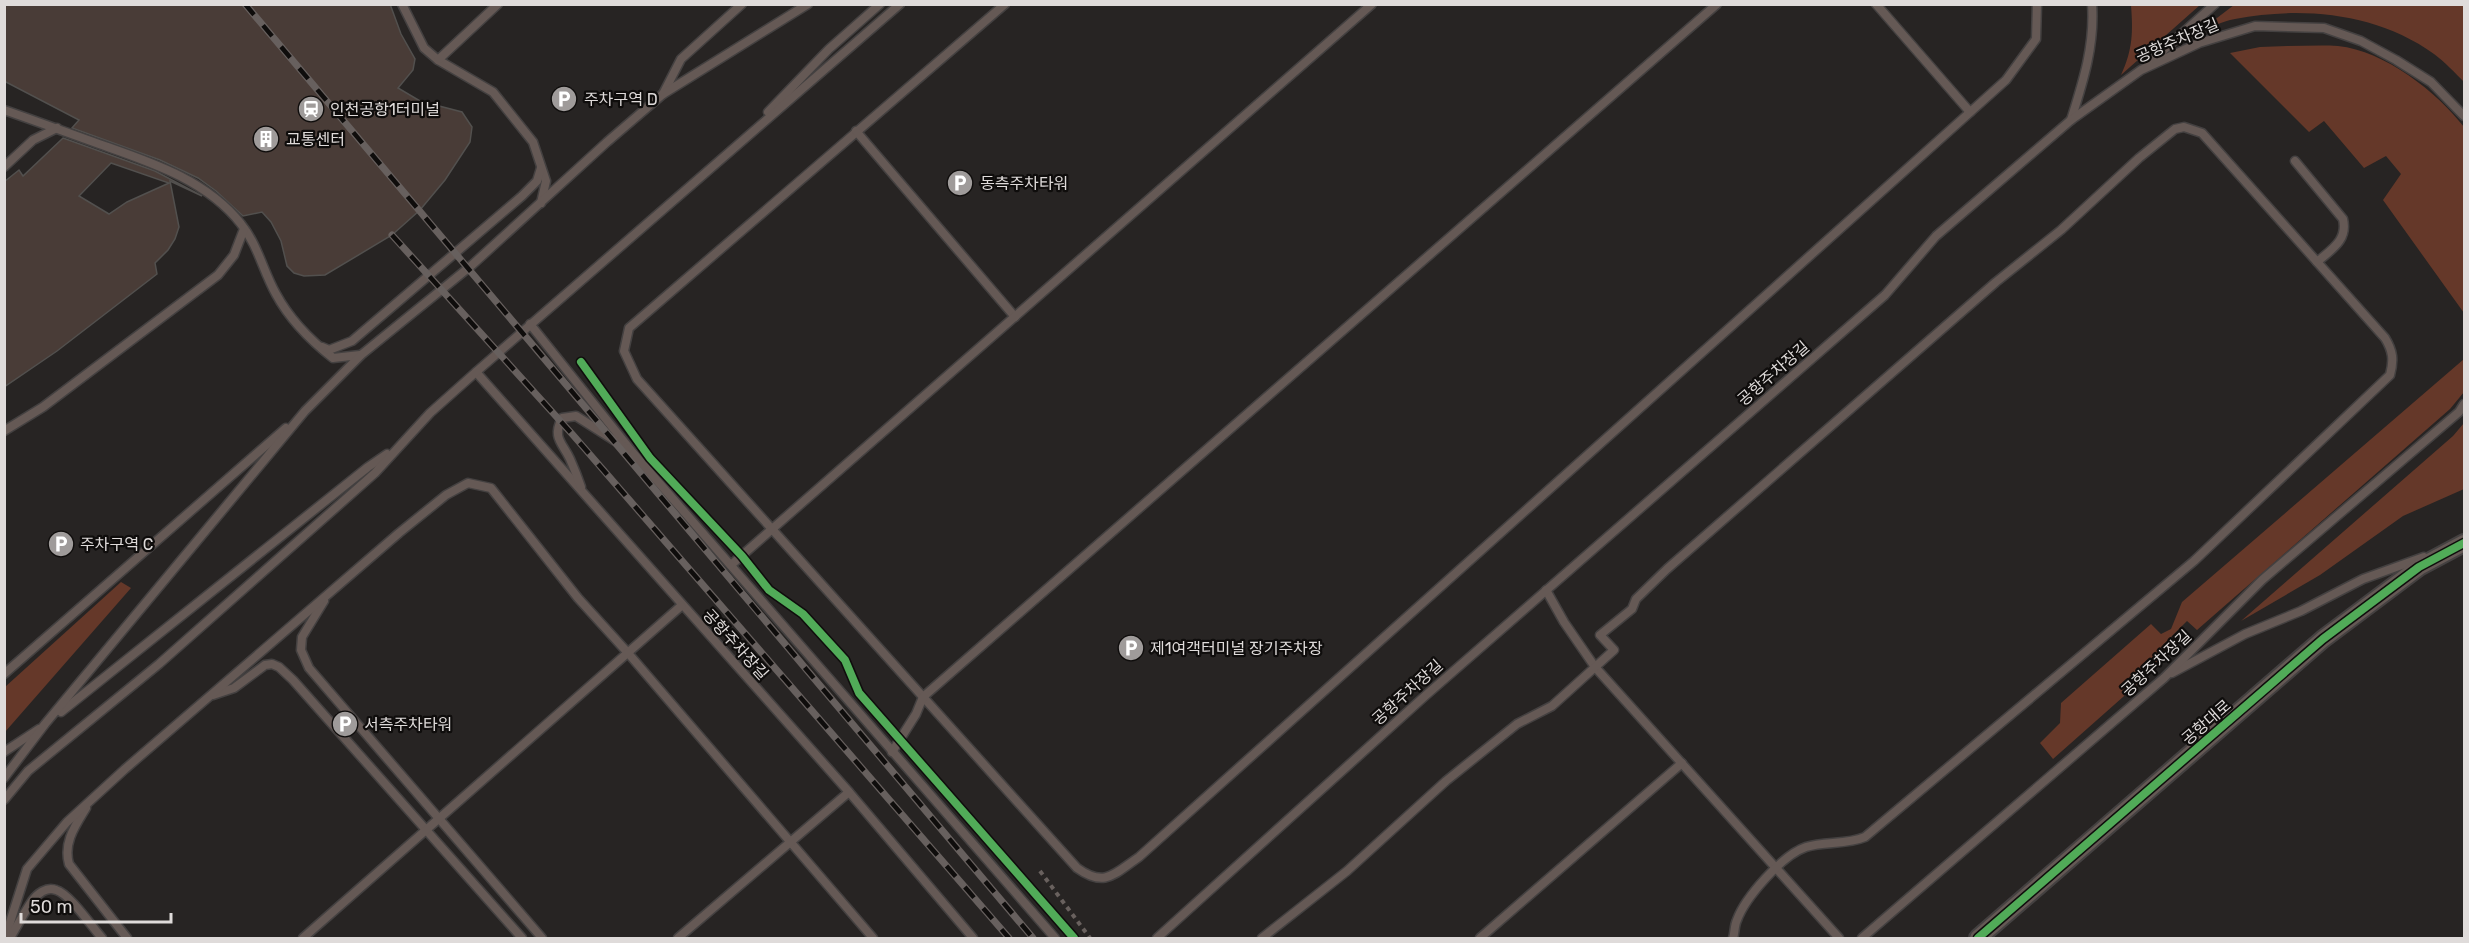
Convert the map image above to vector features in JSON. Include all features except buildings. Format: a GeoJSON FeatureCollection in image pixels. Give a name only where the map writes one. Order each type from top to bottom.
{"type":"FeatureCollection","features":[{"type":"Feature","properties":{"kind":"street","name":"공항대로"},"geometry":{"type":"LineString","coordinates":[[1978,939],[2323,639],[2419,567],[2464,542]]}},
{"type":"Feature","properties":{"kind":"lane"},"geometry":{"type":"LineString","coordinates":[[402,4],[424,48],[438,60],[492,92],[533,142],[546,181],[541,203]]}},
{"type":"Feature","properties":{"kind":"lane"},"geometry":{"type":"LineString","coordinates":[[438,60],[498,4]]}},
{"type":"Feature","properties":{"kind":"lane"},"geometry":{"type":"LineString","coordinates":[[663,94],[681,59],[742,4]]}},
{"type":"Feature","properties":{"kind":"lane"},"geometry":{"type":"LineString","coordinates":[[4,674],[306,411],[361,355],[472,265],[663,94],[808,4]]}},
{"type":"Feature","properties":{"kind":"lane"},"geometry":{"type":"LineString","coordinates":[[732,149],[829,49],[880,4]]}},
{"type":"Feature","properties":{"kind":"lane"},"geometry":{"type":"LineString","coordinates":[[4,800],[28,771],[168,656],[375,473],[430,413],[476,372],[900,4]]}},
{"type":"Feature","properties":{"kind":"lane"},"geometry":{"type":"LineString","coordinates":[[1005,4],[629,328],[624,351],[637,380],[1077,868],[1091,878],[1104,879],[1119,871],[1171,828],[2006,80],[2036,39],[2037,4]]}},
{"type":"Feature","properties":{"kind":"lane"},"geometry":{"type":"LineString","coordinates":[[731,565],[1372,4]]}},
{"type":"Feature","properties":{"kind":"lane"},"geometry":{"type":"LineString","coordinates":[[892,752],[916,714],[923,697],[1717,4]]}},
{"type":"Feature","properties":{"kind":"lane"},"geometry":{"type":"LineString","coordinates":[[1876,4],[1970,112]]}},
{"type":"Feature","properties":{"kind":"lane"},"geometry":{"type":"LineString","coordinates":[[2071,120],[2087,70],[2094,22],[2092,4]]}},
{"type":"Feature","properties":{"kind":"lane"},"geometry":{"type":"LineString","coordinates":[[2140,70],[2215,4]]}},
{"type":"Feature","properties":{"kind":"lane","name":"공항주차장길"},"geometry":{"type":"LineString","coordinates":[[1157,939],[1546,590],[1885,295],[1936,236],[2071,120],[2140,70],[2199,43],[2255,26],[2324,28],[2361,41],[2431,82],[2464,116]]}},
{"type":"Feature","properties":{"kind":"lane"},"geometry":{"type":"LineString","coordinates":[[4,110],[166,168],[211,196],[244,229],[261,258],[275,293],[295,324],[315,345],[333,358],[361,355]]}},
{"type":"Feature","properties":{"kind":"lane"},"geometry":{"type":"LineString","coordinates":[[1262,939],[1347,871],[1446,780],[1517,724],[1552,706],[1614,650],[1600,634],[1632,609],[1636,599],[1667,569],[2175,129],[2184,127],[2202,133],[2385,338],[2392,349],[2393,361],[2390,375],[2194,561],[1865,837],[1853,842],[1806,847],[1792,854],[1775,868],[1736,920],[1733,939]]}},
{"type":"Feature","properties":{"kind":"lane"},"geometry":{"type":"LineString","coordinates":[[4,167],[33,140],[57,129]]}},
{"type":"Feature","properties":{"kind":"lane"},"geometry":{"type":"LineString","coordinates":[[856,131],[1015,317]]}},
{"type":"Feature","properties":{"kind":"lane"},"geometry":{"type":"LineString","coordinates":[[2295,161],[2343,219],[2345,229],[2340,241],[2317,262]]}},
{"type":"Feature","properties":{"kind":"lane"},"geometry":{"type":"LineString","coordinates":[[315,345],[329,350],[352,341],[522,196],[537,181],[541,168]]}},
{"type":"Feature","properties":{"kind":"lane"},"geometry":{"type":"LineString","coordinates":[[4,431],[43,407],[218,275],[234,255],[244,229]]}},
{"type":"Feature","properties":{"kind":"lane"},"geometry":{"type":"LineString","coordinates":[[531,324],[633,453],[1055,939]]}},
{"type":"Feature","properties":{"kind":"lane","name":"공항주차장길"},"geometry":{"type":"LineString","coordinates":[[476,372],[681,606],[849,792],[974,939]]}},
{"type":"Feature","properties":{"kind":"lane","name":"공항주차장길"},"geometry":{"type":"LineString","coordinates":[[1862,939],[2164,678],[2262,580],[2459,412],[2464,404]]}},
{"type":"Feature","properties":{"kind":"lane"},"geometry":{"type":"LineString","coordinates":[[5,778],[45,724],[306,411]]}},
{"type":"Feature","properties":{"kind":"lane"},"geometry":{"type":"LineString","coordinates":[[584,494],[569,457],[560,443],[556,429],[562,418],[576,417],[633,453]]}},
{"type":"Feature","properties":{"kind":"lane"},"geometry":{"type":"LineString","coordinates":[[4,752],[45,724],[368,467],[398,447]]}},
{"type":"Feature","properties":{"kind":"lane"},"geometry":{"type":"LineString","coordinates":[[5,939],[27,868],[67,822],[329,593],[446,495],[468,483],[490,488],[578,598],[628,653],[873,939]]}},
{"type":"Feature","properties":{"kind":"lane"},"geometry":{"type":"LineString","coordinates":[[2164,678],[2245,634],[2301,610],[2363,579],[2464,542]]}},
{"type":"Feature","properties":{"kind":"lane"},"geometry":{"type":"LineString","coordinates":[[1546,590],[1564,622],[1595,667],[1839,939]]}},
{"type":"Feature","properties":{"kind":"lane"},"geometry":{"type":"LineString","coordinates":[[329,593],[302,637],[301,650],[309,668],[542,939]]}},
{"type":"Feature","properties":{"kind":"lane"},"geometry":{"type":"LineString","coordinates":[[303,939],[681,606]]}},
{"type":"Feature","properties":{"kind":"lane"},"geometry":{"type":"LineString","coordinates":[[210,696],[234,688],[265,665],[272,664],[279,667],[522,939]]}},
{"type":"Feature","properties":{"kind":"lane"},"geometry":{"type":"LineString","coordinates":[[1480,939],[1682,763]]}},
{"type":"Feature","properties":{"kind":"lane"},"geometry":{"type":"LineString","coordinates":[[678,939],[849,792]]}},
{"type":"Feature","properties":{"kind":"lane"},"geometry":{"type":"LineString","coordinates":[[91,800],[74,828],[66,853],[69,864],[128,939]]}},
{"type":"Feature","properties":{"kind":"lane"},"geometry":{"type":"LineString","coordinates":[[10,939],[33,899],[42,891],[49,889],[56,890],[65,896],[102,939]]}},
{"type":"Feature","properties":{"kind":"path"},"geometry":{"type":"LineString","coordinates":[[1040,871],[1090,939]]}},
{"type":"Feature","properties":{"kind":"shaded area"},"geometry":{"type":"Polygon","coordinates":[[[2131,5],[2200,5],[2121,75],[2131,40],[2131,5]]]}},
{"type":"Feature","properties":{"kind":"shaded area"},"geometry":{"type":"Polygon","coordinates":[[[2234,5],[2464,5],[2464,82],[2438,57],[2412,40],[2364,21],[2338,16],[2286,13],[2260,15],[2230,20],[2196,34],[2234,5]]]}},
{"type":"Feature","properties":{"kind":"shaded area"},"geometry":{"type":"Polygon","coordinates":[[[2338,46],[2356,49],[2374,56],[2425,87],[2464,127],[2464,313],[2383,200],[2401,174],[2386,156],[2364,168],[2324,121],[2309,132],[2230,53],[2260,47],[2338,46]]]}},
{"type":"Feature","properties":{"kind":"shaded area"},"geometry":{"type":"Polygon","coordinates":[[[2464,359],[2464,392],[2450,409],[2197,630],[2187,621],[2163,645],[2167,658],[2053,759],[2040,743],[2060,723],[2061,703],[2151,624],[2161,634],[2171,629],[2182,602],[2464,359]]]}},
{"type":"Feature","properties":{"kind":"shaded area"},"geometry":{"type":"Polygon","coordinates":[[[2464,423],[2464,489],[2403,516],[2320,575],[2241,621],[2453,436],[2464,423]]]}},
{"type":"Feature","properties":{"kind":"shaded area"},"geometry":{"type":"Polygon","coordinates":[[[121,582],[131,588],[5,732],[5,687],[121,582]]]}},
{"type":"Feature","properties":{"kind":"railway"},"geometry":{"type":"LineString","coordinates":[[245,4],[1033,938]]}},
{"type":"Feature","properties":{"kind":"railway"},"geometry":{"type":"LineString","coordinates":[[392,235],[573,435],[1009,938]]}},
{"type":"Feature","properties":{"kind":"cycle path"},"geometry":{"type":"LineString","coordinates":[[581,362],[650,458],[742,556],[769,590],[803,614],[845,660],[859,693],[1074,938]]}},
{"type":"Feature","properties":{"kind":"cycle path"},"geometry":{"type":"LineString","coordinates":[[1978,938],[2323,639],[2419,567],[2464,543]]}},
{"type":"Feature","properties":{"kind":"place","name":"주차구역 D"},"geometry":{"type":"Point","coordinates":[564,99]}},
{"type":"Feature","properties":{"kind":"place","name":"인천공항1터미널"},"geometry":{"type":"Point","coordinates":[311,109]}},
{"type":"Feature","properties":{"kind":"place","name":"교통센터"},"geometry":{"type":"Point","coordinates":[266,139]}},
{"type":"Feature","properties":{"kind":"place","name":"동측주차타워"},"geometry":{"type":"Point","coordinates":[960,183]}},
{"type":"Feature","properties":{"kind":"place","name":"주차구역 C"},"geometry":{"type":"Point","coordinates":[61,544]}},
{"type":"Feature","properties":{"kind":"place","name":"제1여객터미널 장기주차장"},"geometry":{"type":"Point","coordinates":[1131,648]}},
{"type":"Feature","properties":{"kind":"place","name":"서측주차타워"},"geometry":{"type":"Point","coordinates":[345,724]}}]}
